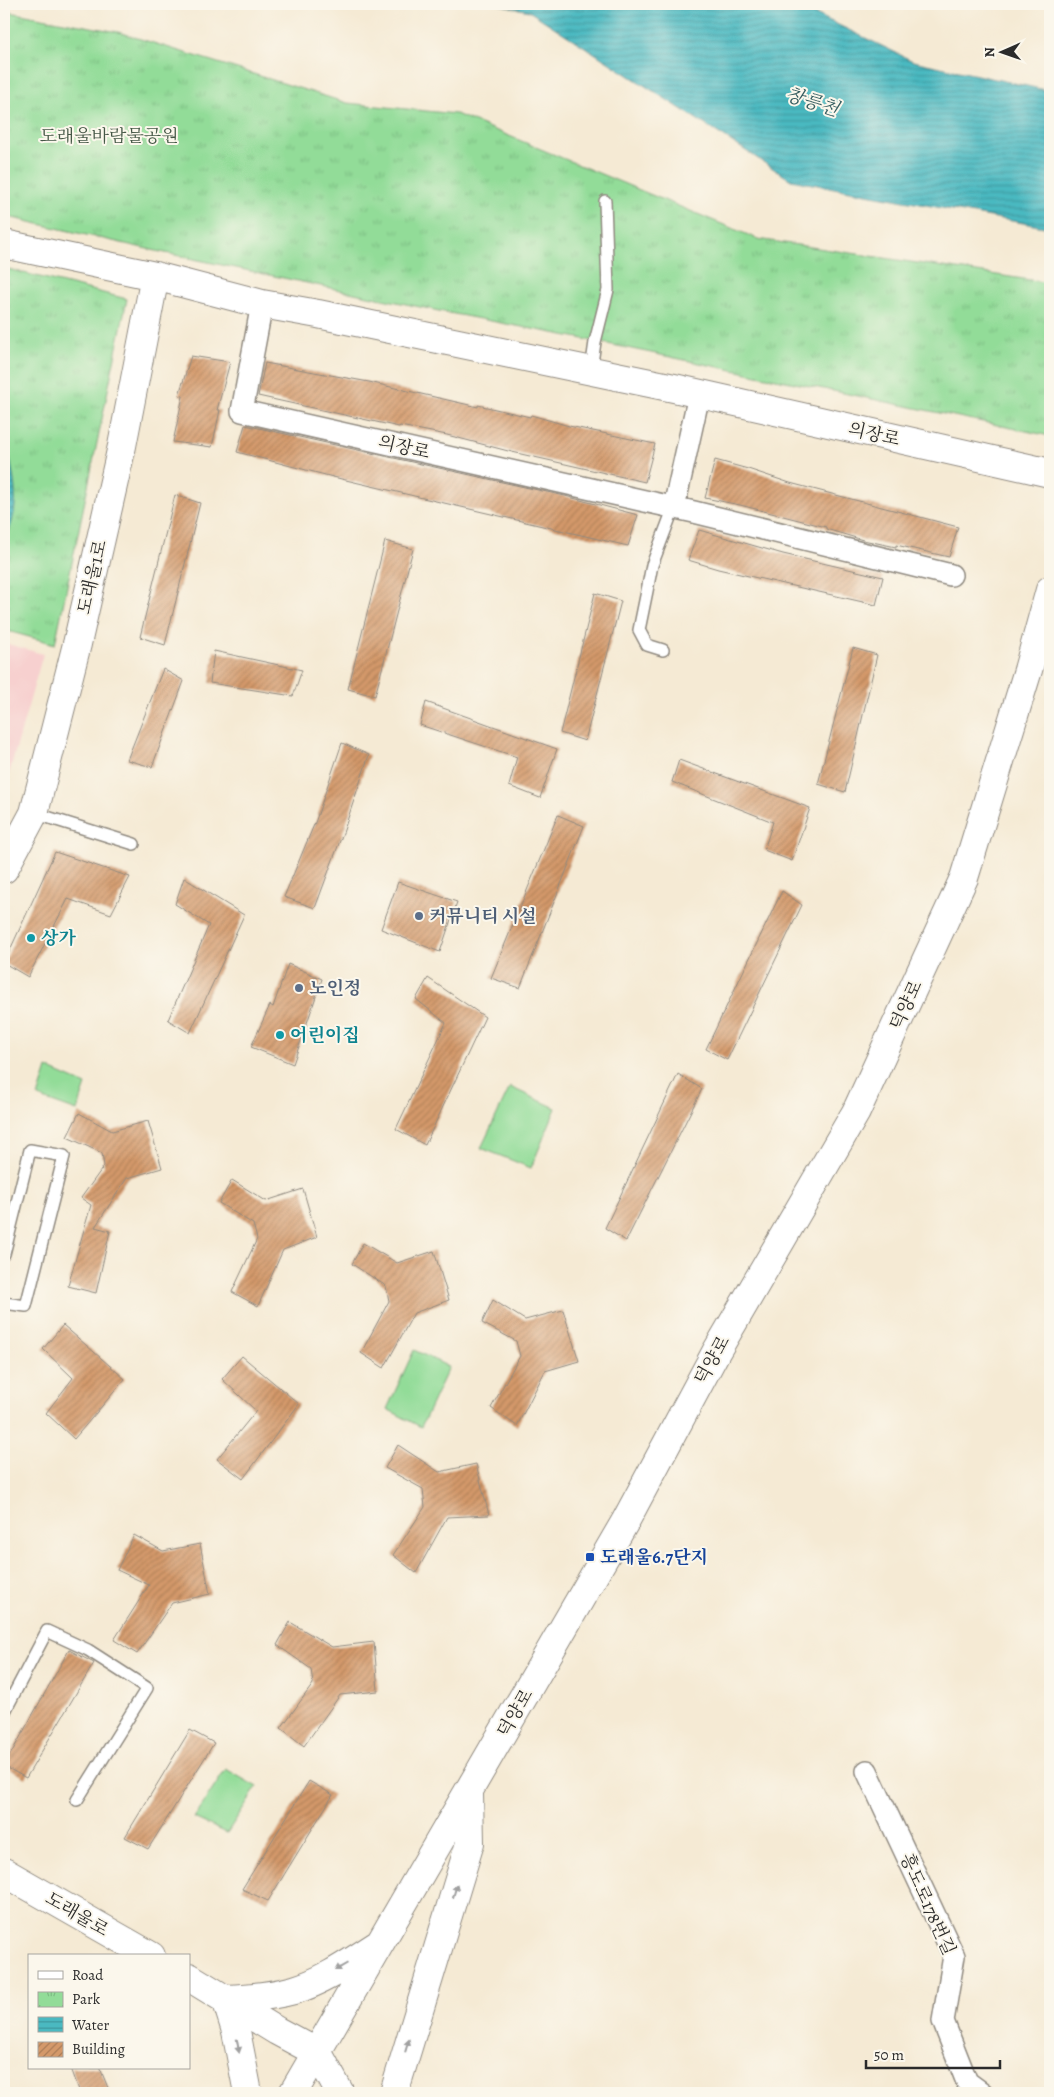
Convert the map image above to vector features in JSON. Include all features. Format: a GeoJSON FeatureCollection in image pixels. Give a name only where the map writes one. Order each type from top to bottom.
{"type":"FeatureCollection","features":[{"type":"Feature","properties":{"kind":"main road","name":"의장로"},"geometry":{"type":"LineString","coordinates":[[4,244],[155,276],[262,304],[591,370],[1050,473]]}},
{"type":"Feature","properties":{"kind":"main road","name":"도래울1로"},"geometry":{"type":"LineString","coordinates":[[4,869],[34,814],[77,644],[122,446],[155,276]]}},
{"type":"Feature","properties":{"kind":"main road","name":"덕양로"},"geometry":{"type":"LineString","coordinates":[[293,2093],[318,2053],[625,1522],[716,1352],[856,1112],[964,878],[1028,670],[1050,590]]}},
{"type":"Feature","properties":{"kind":"main road"},"geometry":{"type":"LineString","coordinates":[[394,2093],[470,1843],[469,1792]]}},
{"type":"Feature","properties":{"kind":"main road","name":"도래울로"},"geometry":{"type":"LineString","coordinates":[[4,1872],[148,1954]]}},
{"type":"Feature","properties":{"kind":"main road"},"geometry":{"type":"LineString","coordinates":[[226,1999],[265,1996],[296,1989],[319,1980],[382,1942]]}},
{"type":"Feature","properties":{"kind":"main road"},"geometry":{"type":"LineString","coordinates":[[190,1978],[318,2053],[340,2093]]}},
{"type":"Feature","properties":{"kind":"main road"},"geometry":{"type":"LineString","coordinates":[[226,1999],[236,2031],[248,2093]]}},
{"type":"Feature","properties":{"kind":"street","name":"의장로"},"geometry":{"type":"LineString","coordinates":[[262,304],[242,411],[674,507],[951,575]]}},
{"type":"Feature","properties":{"kind":"street"},"geometry":{"type":"LineString","coordinates":[[674,507],[699,395]]}},
{"type":"Feature","properties":{"kind":"street","name":"흥도로178번길"},"geometry":{"type":"LineString","coordinates":[[867,1771],[954,1956],[943,2021],[968,2082],[982,2093]]}},
{"type":"Feature","properties":{"kind":"lane"},"geometry":{"type":"LineString","coordinates":[[591,370],[595,342],[608,290],[605,201]]}},
{"type":"Feature","properties":{"kind":"lane"},"geometry":{"type":"LineString","coordinates":[[663,650],[647,645],[639,630],[652,565],[674,507]]}},
{"type":"Feature","properties":{"kind":"lane"},"geometry":{"type":"LineString","coordinates":[[34,814],[134,844]]}},
{"type":"Feature","properties":{"kind":"lane"},"geometry":{"type":"LineString","coordinates":[[4,1254],[30,1150],[64,1156],[26,1306],[4,1303]]}},
{"type":"Feature","properties":{"kind":"lane"},"geometry":{"type":"LineString","coordinates":[[4,1713],[47,1631],[88,1650],[147,1688],[77,1800]]}},
{"type":"Feature","properties":{"kind":"shaded area"},"geometry":{"type":"Polygon","coordinates":[[[4,643],[43,654],[4,791],[4,643]]]}},
{"type":"Feature","properties":{"kind":"green space","name":"도래울바람물공원"},"geometry":{"type":"Polygon","coordinates":[[[4,11],[118,32],[347,103],[456,114],[758,239],[1050,283],[1050,436],[579,338],[439,311],[156,251],[4,216],[4,11]]]}},
{"type":"Feature","properties":{"kind":"green space"},"geometry":{"type":"Polygon","coordinates":[[[4,268],[127,299],[55,644],[4,630],[4,268]]]}},
{"type":"Feature","properties":{"kind":"green space"},"geometry":{"type":"Polygon","coordinates":[[[47,1068],[86,1085],[77,1111],[38,1097],[47,1068]]]}},
{"type":"Feature","properties":{"kind":"green space"},"geometry":{"type":"Polygon","coordinates":[[[510,1087],[556,1108],[531,1168],[481,1148],[510,1087]]]}},
{"type":"Feature","properties":{"kind":"green space"},"geometry":{"type":"Polygon","coordinates":[[[414,1350],[449,1367],[421,1427],[387,1409],[414,1350]]]}},
{"type":"Feature","properties":{"kind":"green space"},"geometry":{"type":"Polygon","coordinates":[[[226,1769],[257,1787],[227,1833],[194,1818],[226,1769]]]}},
{"type":"Feature","properties":{"kind":"water","name":"창릉천"},"geometry":{"type":"Polygon","coordinates":[[[497,4],[795,4],[913,61],[1050,91],[1050,228],[791,180],[529,11],[497,4]]]}},
{"type":"Feature","properties":{"kind":"water"},"geometry":{"type":"Polygon","coordinates":[[[4,435],[11,462],[15,502],[14,515],[4,541],[4,435]]]}},
{"type":"Feature","properties":{"kind":"building"},"geometry":{"type":"Polygon","coordinates":[[[191,356],[230,362],[217,410],[220,410],[212,447],[173,442],[183,396],[179,395],[191,356]]]}},
{"type":"Feature","properties":{"kind":"building"},"geometry":{"type":"Polygon","coordinates":[[[265,363],[369,382],[478,407],[478,405],[530,417],[531,415],[569,426],[655,444],[645,482],[512,452],[447,435],[399,427],[258,396],[265,363]]]}},
{"type":"Feature","properties":{"kind":"building"},"geometry":{"type":"Polygon","coordinates":[[[245,425],[565,496],[638,515],[628,546],[333,477],[237,452],[245,425]]]}},
{"type":"Feature","properties":{"kind":"building"},"geometry":{"type":"Polygon","coordinates":[[[715,460],[790,483],[958,527],[949,557],[863,540],[826,529],[826,527],[705,498],[715,460]]]}},
{"type":"Feature","properties":{"kind":"building"},"geometry":{"type":"Polygon","coordinates":[[[175,495],[200,503],[165,645],[140,637],[175,495]]]}},
{"type":"Feature","properties":{"kind":"building"},"geometry":{"type":"Polygon","coordinates":[[[699,530],[783,554],[883,577],[876,605],[718,569],[688,560],[699,530]]]}},
{"type":"Feature","properties":{"kind":"building"},"geometry":{"type":"Polygon","coordinates":[[[385,541],[413,549],[375,696],[348,689],[385,541]]]}},
{"type":"Feature","properties":{"kind":"building"},"geometry":{"type":"Polygon","coordinates":[[[595,593],[621,601],[585,741],[560,733],[595,593]]]}},
{"type":"Feature","properties":{"kind":"building"},"geometry":{"type":"Polygon","coordinates":[[[853,648],[877,655],[845,792],[818,784],[853,648]]]}},
{"type":"Feature","properties":{"kind":"building"},"geometry":{"type":"Polygon","coordinates":[[[214,651],[302,670],[293,696],[210,683],[214,651]]]}},
{"type":"Feature","properties":{"kind":"building"},"geometry":{"type":"Polygon","coordinates":[[[163,669],[184,681],[152,767],[127,760],[163,669]]]}},
{"type":"Feature","properties":{"kind":"building"},"geometry":{"type":"Polygon","coordinates":[[[426,702],[557,749],[540,798],[509,786],[517,757],[420,725],[426,702]]]}},
{"type":"Feature","properties":{"kind":"building"},"geometry":{"type":"Polygon","coordinates":[[[342,743],[369,755],[315,908],[284,897],[316,820],[342,743]]]}},
{"type":"Feature","properties":{"kind":"building"},"geometry":{"type":"Polygon","coordinates":[[[679,760],[810,808],[792,861],[764,850],[773,822],[672,782],[679,760]]]}},
{"type":"Feature","properties":{"kind":"building"},"geometry":{"type":"Polygon","coordinates":[[[558,815],[584,826],[520,988],[491,978],[558,815]]]}},
{"type":"Feature","properties":{"kind":"building","name":"상가"},"geometry":{"type":"Polygon","coordinates":[[[55,852],[130,877],[111,914],[68,899],[28,977],[4,963],[55,852]]]}},
{"type":"Feature","properties":{"kind":"building"},"geometry":{"type":"Polygon","coordinates":[[[184,878],[244,915],[190,1033],[168,1020],[209,925],[175,904],[184,878]]]}},
{"type":"Feature","properties":{"kind":"building","name":"커뮤니티 시설"},"geometry":{"type":"Polygon","coordinates":[[[398,882],[457,902],[440,952],[381,929],[398,882]]]}},
{"type":"Feature","properties":{"kind":"building"},"geometry":{"type":"Polygon","coordinates":[[[782,891],[802,905],[727,1060],[706,1049],[782,891]]]}},
{"type":"Feature","properties":{"kind":"building"},"geometry":{"type":"Polygon","coordinates":[[[288,964],[322,979],[293,1064],[251,1047],[270,1005],[273,1007],[288,964]]]}},
{"type":"Feature","properties":{"kind":"building"},"geometry":{"type":"Polygon","coordinates":[[[428,978],[485,1017],[425,1145],[396,1129],[446,1023],[416,999],[428,978]]]}},
{"type":"Feature","properties":{"kind":"building"},"geometry":{"type":"Polygon","coordinates":[[[678,1074],[702,1089],[626,1241],[605,1228],[678,1074]]]}},
{"type":"Feature","properties":{"kind":"building"},"geometry":{"type":"Polygon","coordinates":[[[79,1113],[112,1131],[148,1121],[162,1168],[127,1178],[95,1227],[110,1231],[96,1293],[68,1286],[91,1205],[81,1198],[104,1166],[102,1153],[67,1137],[79,1113]]]}},
{"type":"Feature","properties":{"kind":"building"},"geometry":{"type":"Polygon","coordinates":[[[232,1180],[266,1201],[303,1189],[317,1237],[283,1250],[258,1306],[232,1292],[257,1239],[253,1224],[219,1203],[232,1180]]]}},
{"type":"Feature","properties":{"kind":"building"},"geometry":{"type":"Polygon","coordinates":[[[363,1243],[397,1263],[434,1251],[449,1300],[414,1313],[384,1368],[361,1353],[389,1301],[386,1286],[352,1264],[363,1243]]]}},
{"type":"Feature","properties":{"kind":"building"},"geometry":{"type":"Polygon","coordinates":[[[493,1300],[525,1320],[563,1310],[579,1361],[545,1371],[517,1426],[491,1408],[520,1356],[516,1341],[482,1323],[493,1300]]]}},
{"type":"Feature","properties":{"kind":"building"},"geometry":{"type":"Polygon","coordinates":[[[63,1325],[125,1379],[74,1439],[46,1413],[73,1378],[43,1349],[63,1325]]]}},
{"type":"Feature","properties":{"kind":"building"},"geometry":{"type":"Polygon","coordinates":[[[242,1356],[299,1404],[243,1479],[217,1459],[256,1411],[222,1379],[242,1356]]]}},
{"type":"Feature","properties":{"kind":"building"},"geometry":{"type":"Polygon","coordinates":[[[398,1445],[439,1472],[476,1464],[489,1515],[447,1517],[416,1573],[393,1555],[425,1507],[423,1489],[385,1468],[398,1445]]]}},
{"type":"Feature","properties":{"kind":"building"},"geometry":{"type":"Polygon","coordinates":[[[134,1535],[163,1551],[200,1544],[210,1594],[172,1603],[137,1654],[114,1640],[149,1585],[117,1570],[134,1535]]]}},
{"type":"Feature","properties":{"kind":"building"},"geometry":{"type":"Polygon","coordinates":[[[290,1622],[332,1647],[374,1642],[378,1691],[340,1695],[304,1746],[281,1728],[313,1684],[311,1669],[277,1645],[290,1622]]]}},
{"type":"Feature","properties":{"kind":"building"},"geometry":{"type":"Polygon","coordinates":[[[69,1650],[94,1663],[26,1778],[4,1766],[69,1650]]]}},
{"type":"Feature","properties":{"kind":"building"},"geometry":{"type":"Polygon","coordinates":[[[190,1730],[214,1743],[148,1849],[125,1837],[190,1730]]]}},
{"type":"Feature","properties":{"kind":"building"},"geometry":{"type":"Polygon","coordinates":[[[309,1781],[333,1795],[268,1901],[242,1889],[309,1781]]]}},
{"type":"Feature","properties":{"kind":"building"},"geometry":{"type":"Polygon","coordinates":[[[72,2070],[101,2070],[110,2093],[80,2093],[72,2070]]]}},
{"type":"Feature","properties":{"kind":"place","name":"커뮤니티 시설"},"geometry":{"type":"Point","coordinates":[419,916]}},
{"type":"Feature","properties":{"kind":"place","name":"상가"},"geometry":{"type":"Point","coordinates":[31,938]}},
{"type":"Feature","properties":{"kind":"place","name":"노인정"},"geometry":{"type":"Point","coordinates":[299,988]}},
{"type":"Feature","properties":{"kind":"place","name":"어린이집"},"geometry":{"type":"Point","coordinates":[280,1035]}},
{"type":"Feature","properties":{"kind":"place","name":"도래울6.7단지"},"geometry":{"type":"Point","coordinates":[590,1557]}}]}
